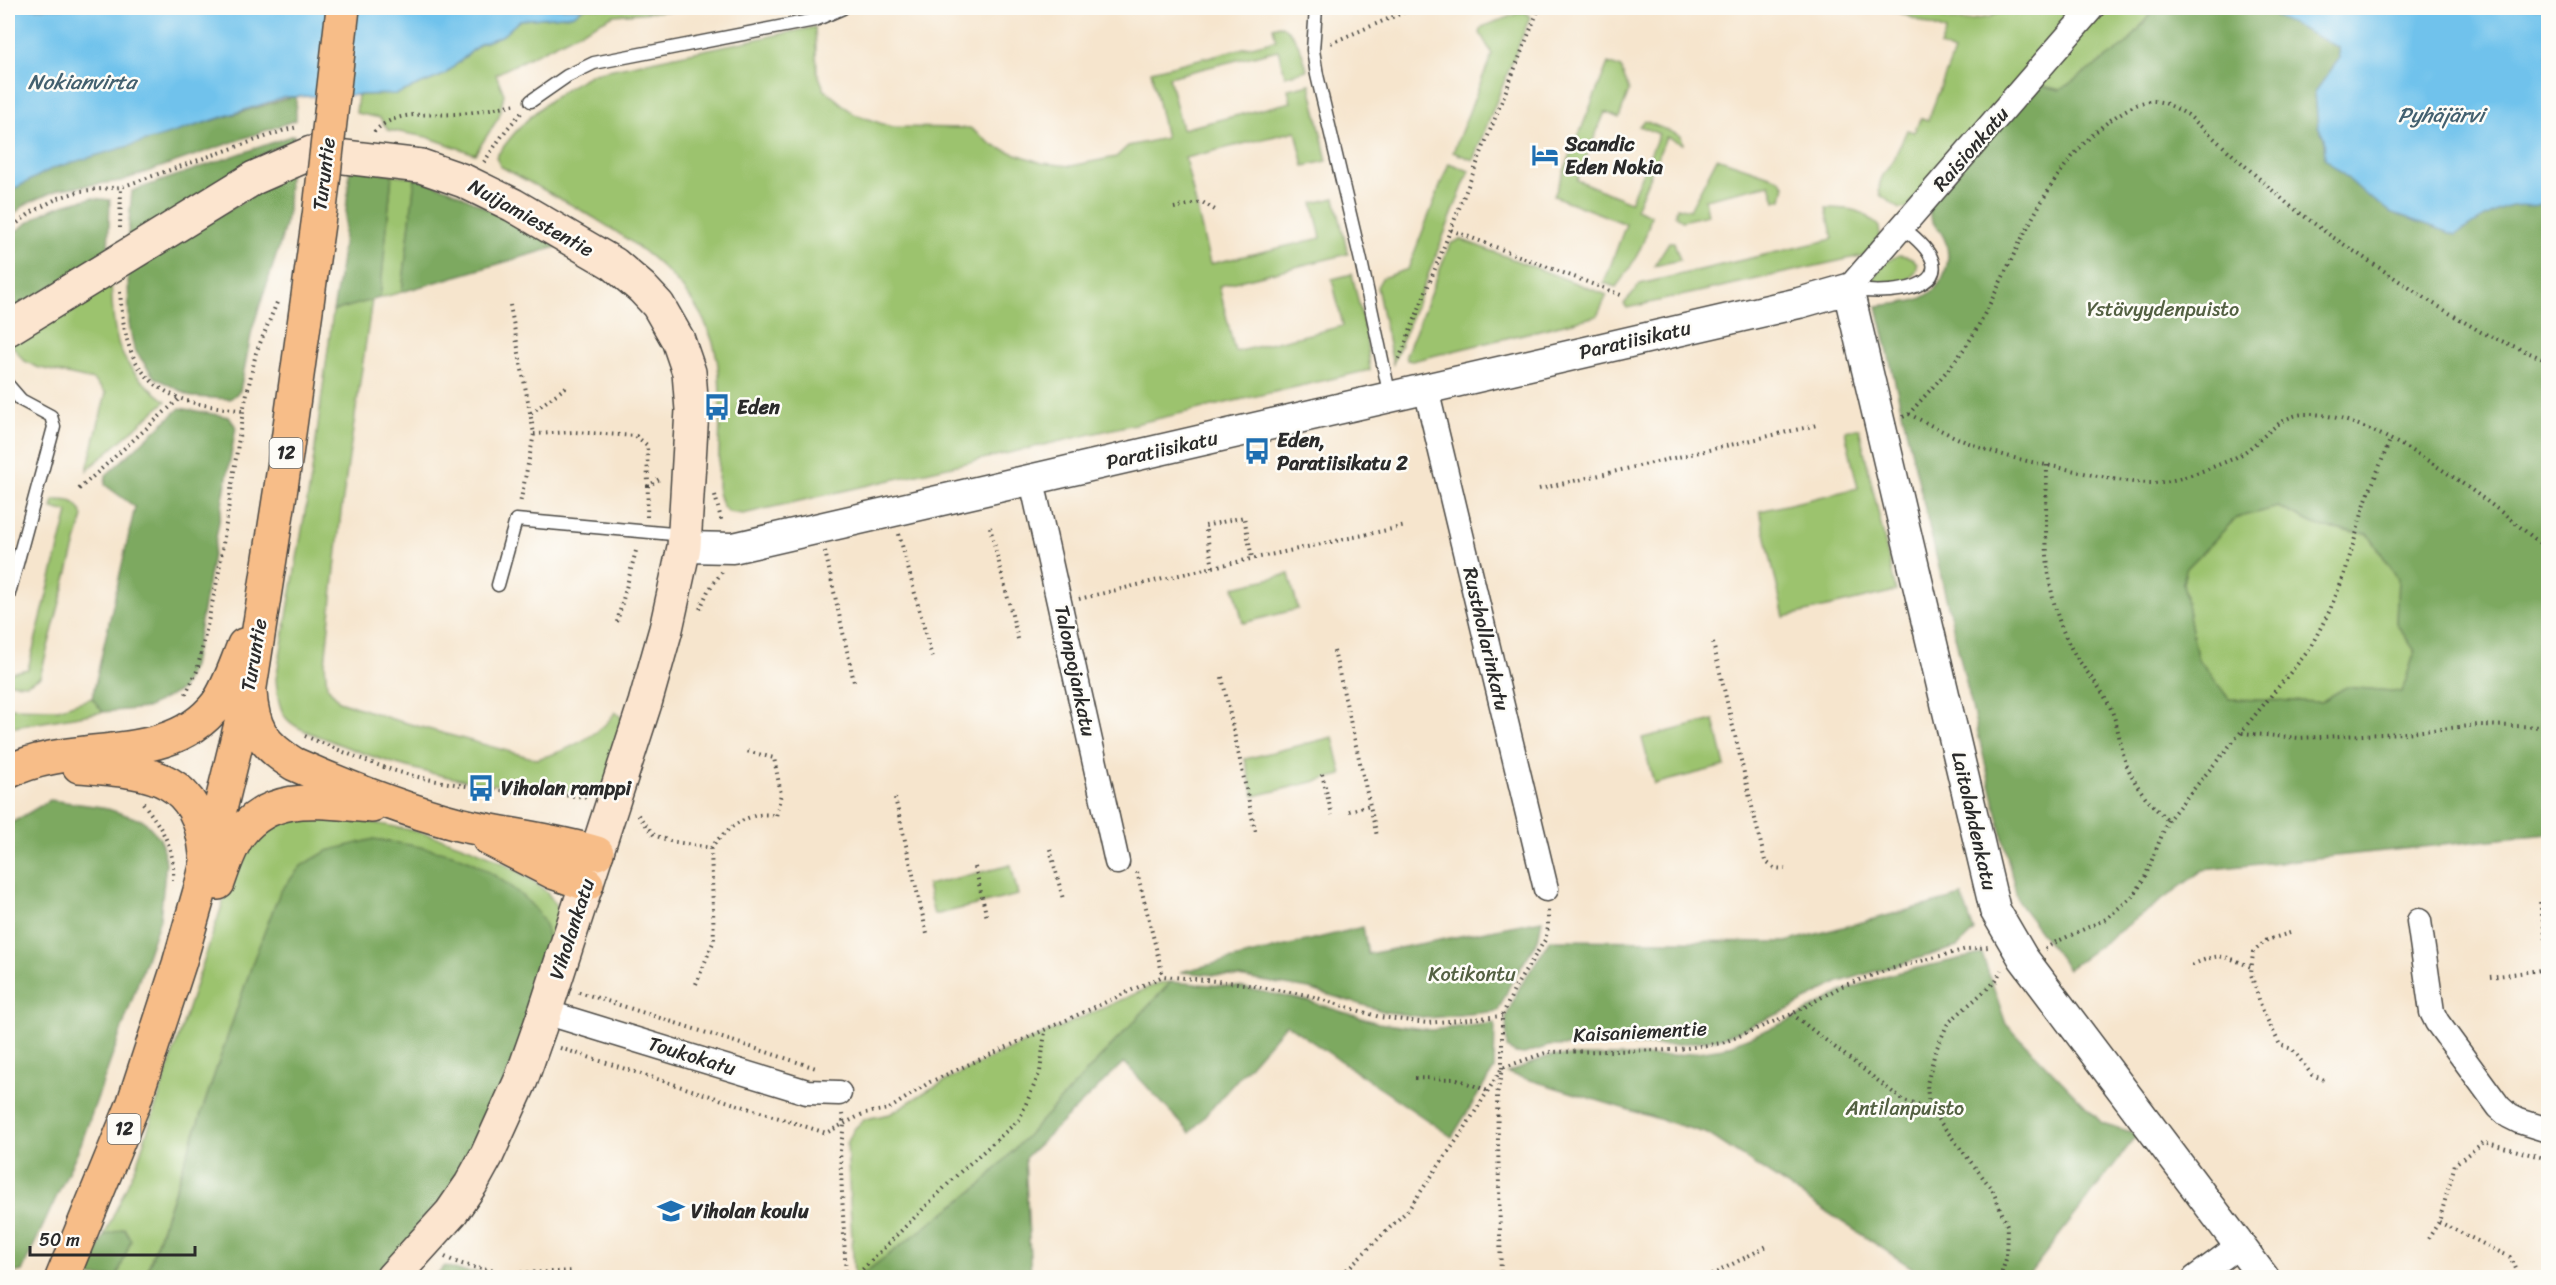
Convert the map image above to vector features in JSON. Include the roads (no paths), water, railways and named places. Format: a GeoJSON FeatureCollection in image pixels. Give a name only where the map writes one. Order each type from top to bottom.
{"type":"FeatureCollection","features":[{"type":"Feature","properties":{"kind":"highway","name":"Turuntie"},"geometry":{"type":"LineString","coordinates":[[62,1278],[129,1115],[179,964],[207,865],[250,687],[266,591],[320,209],[343,8]]}},
{"type":"Feature","properties":{"kind":"highway"},"geometry":{"type":"LineString","coordinates":[[11,770],[68,753],[167,740],[186,732],[202,720],[218,702],[230,680],[266,591]]}},
{"type":"Feature","properties":{"kind":"highway"},"geometry":{"type":"LineString","coordinates":[[250,687],[255,725],[262,737],[280,755],[294,764],[398,807],[460,824],[528,836],[597,853]]}},
{"type":"Feature","properties":{"kind":"highway"},"geometry":{"type":"LineString","coordinates":[[11,770],[78,766],[120,770],[146,775],[169,783],[183,792],[201,824],[207,865]]}},
{"type":"Feature","properties":{"kind":"highway"},"geometry":{"type":"LineString","coordinates":[[179,964],[240,833],[256,816],[275,805],[295,802],[398,807]]}},
{"type":"Feature","properties":{"kind":"highway"},"geometry":{"type":"LineString","coordinates":[[460,824],[555,873],[587,884]]}},
{"type":"Feature","properties":{"kind":"main road","name":"Nuijamiestentie"},"geometry":{"type":"LineString","coordinates":[[8,329],[97,276],[216,200],[283,164],[311,153],[421,166],[464,181],[513,205],[614,264],[658,305],[672,326],[681,348],[692,390],[692,434],[685,541]]}},
{"type":"Feature","properties":{"kind":"main road","name":"Viholankatu"},"geometry":{"type":"LineString","coordinates":[[392,1278],[451,1214],[487,1155],[521,1080],[597,853],[624,808],[685,541]]}},
{"type":"Feature","properties":{"kind":"street","name":"Raisionkatu"},"geometry":{"type":"LineString","coordinates":[[1848,289],[2092,8]]}},
{"type":"Feature","properties":{"kind":"street","name":"Paratiisikatu"},"geometry":{"type":"LineString","coordinates":[[685,541],[733,548],[1032,481],[1393,383],[1426,389],[1799,303],[1848,289]]}},
{"type":"Feature","properties":{"kind":"street","name":"Laitolahdenkatu"},"geometry":{"type":"LineString","coordinates":[[1848,289],[1995,910],[2033,954],[2264,1278]]}},
{"type":"Feature","properties":{"kind":"street","name":"Rusthollarinkatu"},"geometry":{"type":"LineString","coordinates":[[1426,389],[1546,889]]}},
{"type":"Feature","properties":{"kind":"street","name":"Talonpojankatu"},"geometry":{"type":"LineString","coordinates":[[1032,481],[1060,603],[1126,865]]}},
{"type":"Feature","properties":{"kind":"street"},"geometry":{"type":"LineString","coordinates":[[2419,921],[2432,1012],[2437,1022],[2499,1107],[2509,1116],[2548,1130]]}},
{"type":"Feature","properties":{"kind":"street","name":"Toukokatu"},"geometry":{"type":"LineString","coordinates":[[545,1012],[807,1092],[839,1093]]}},
{"type":"Feature","properties":{"kind":"street"},"geometry":{"type":"LineString","coordinates":[[2195,1278],[2240,1245]]}},
{"type":"Feature","properties":{"kind":"lane"},"geometry":{"type":"LineString","coordinates":[[531,101],[567,76],[594,63],[815,20],[843,8]]}},
{"type":"Feature","properties":{"kind":"lane"},"geometry":{"type":"LineString","coordinates":[[1316,8],[1314,50],[1317,75],[1361,261],[1393,383]]}},
{"type":"Feature","properties":{"kind":"lane"},"geometry":{"type":"LineString","coordinates":[[1848,289],[1889,293],[1916,288],[1926,281],[1933,273],[1934,263],[1919,240],[1903,228]]}},
{"type":"Feature","properties":{"kind":"lane"},"geometry":{"type":"LineString","coordinates":[[8,385],[21,400],[51,416],[54,427],[8,597]]}},
{"type":"Feature","properties":{"kind":"lane"},"geometry":{"type":"LineString","coordinates":[[498,585],[516,520],[685,541]]}},
{"type":"Feature","properties":{"kind":"water","name":"Nokianvirta"},"geometry":{"type":"Polygon","coordinates":[[[8,8],[583,8],[574,15],[520,20],[503,35],[480,44],[444,75],[397,94],[285,97],[53,168],[8,192],[8,8]]]}},
{"type":"Feature","properties":{"kind":"water","name":"Pyhäjärvi"},"geometry":{"type":"Polygon","coordinates":[[[2268,8],[2548,8],[2548,200],[2537,205],[2517,205],[2504,208],[2456,235],[2391,212],[2364,193],[2325,158],[2324,137],[2318,126],[2315,92],[2339,59],[2338,47],[2271,14],[2268,8]]]}},
{"type":"Feature","properties":{"kind":"place","name":"Scandic Eden Nokia"},"geometry":{"type":"Point","coordinates":[1545,155]}},
{"type":"Feature","properties":{"kind":"place","name":"Eden"},"geometry":{"type":"Point","coordinates":[717,407]}},
{"type":"Feature","properties":{"kind":"place","name":"Eden, Paratiisikatu 2"},"geometry":{"type":"Point","coordinates":[1257,451]}},
{"type":"Feature","properties":{"kind":"place","name":"Viholan ramppi"},"geometry":{"type":"Point","coordinates":[481,788]}},
{"type":"Feature","properties":{"kind":"place","name":"Viholan koulu"},"geometry":{"type":"Point","coordinates":[671,1211]}},
{"type":"Feature","properties":{"kind":"park label","name":"Ystävyydenpuisto"},"geometry":{"type":"Point","coordinates":[2163,309]}},
{"type":"Feature","properties":{"kind":"park label","name":"Kotikontu"},"geometry":{"type":"Point","coordinates":[1472,974]}},
{"type":"Feature","properties":{"kind":"park label","name":"Antilanpuisto"},"geometry":{"type":"Point","coordinates":[1905,1108]}}]}
